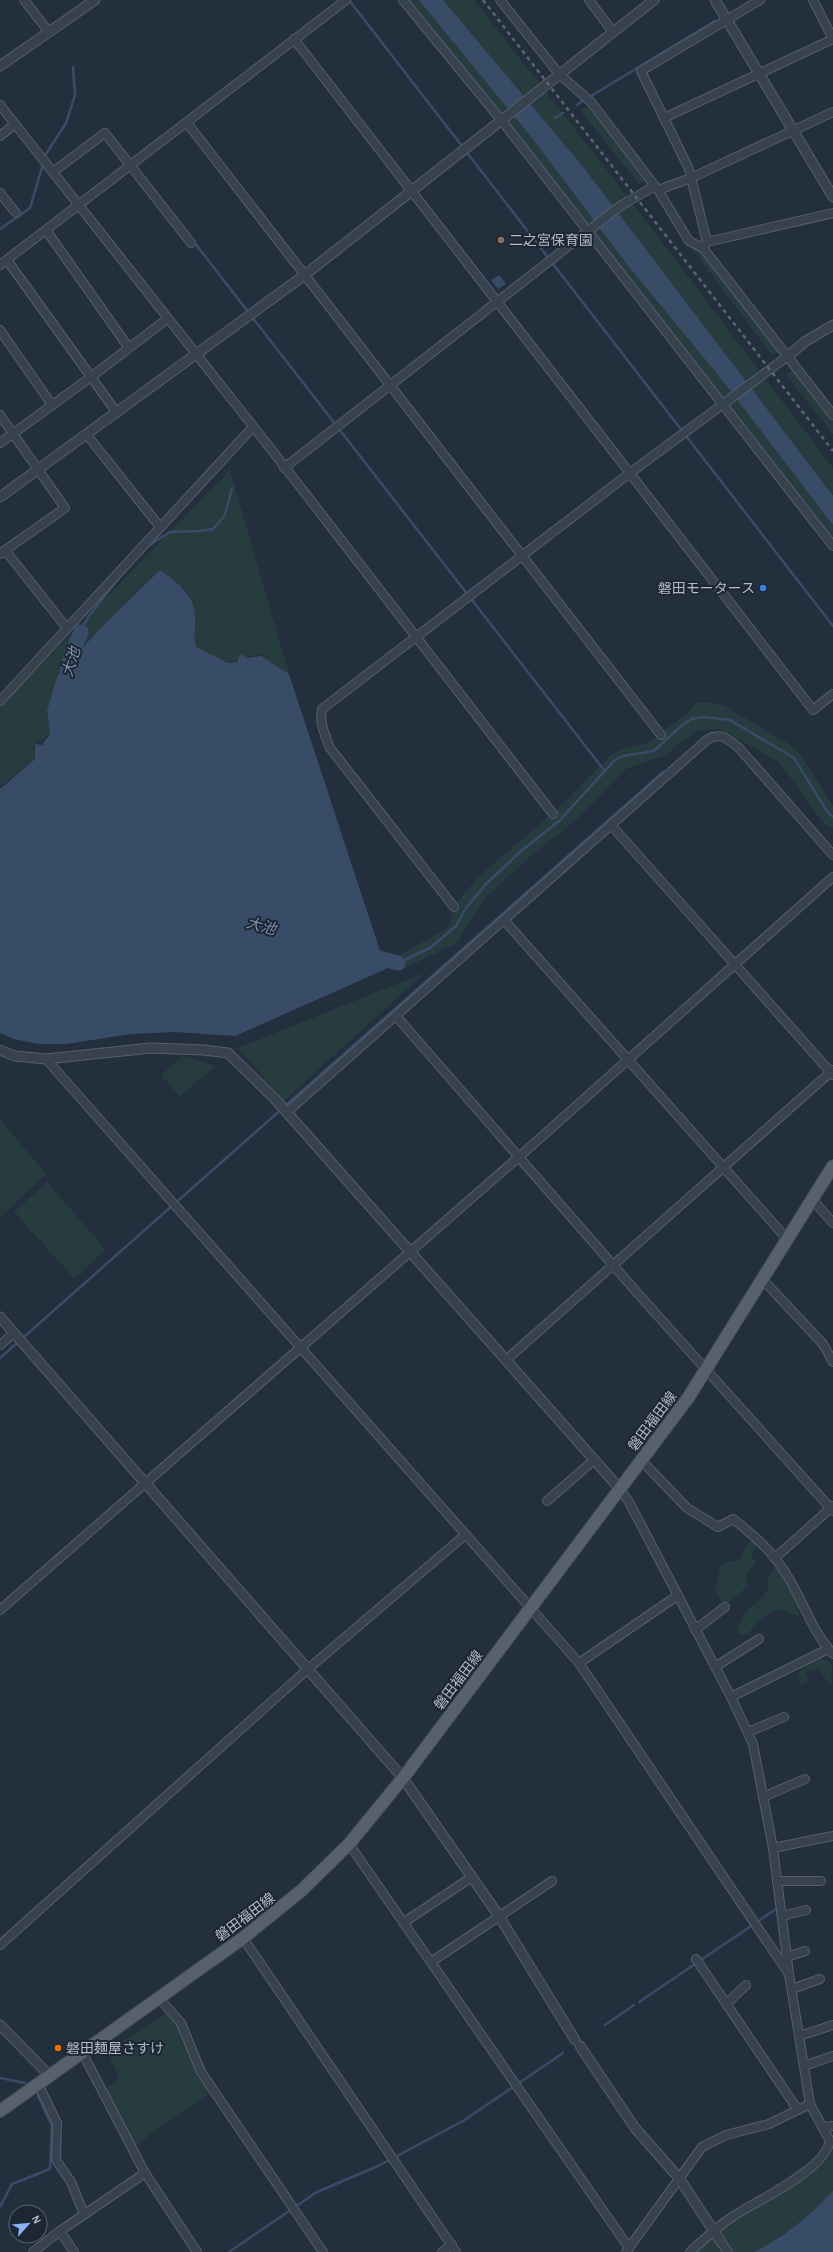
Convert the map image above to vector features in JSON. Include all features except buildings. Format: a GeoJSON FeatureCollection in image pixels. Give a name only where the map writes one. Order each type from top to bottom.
{"type":"FeatureCollection","features":[{"type":"Feature","properties":{"kind":"main road","name":"磐田福田線"},"geometry":{"type":"LineString","coordinates":[[0,2111],[243,1938],[302,1890],[349,1844],[403,1778],[531,1608],[620,1489],[707,1368],[833,1166]]}},
{"type":"Feature","properties":{"kind":"street"},"geometry":{"type":"LineString","coordinates":[[24,0],[49,32]]}},
{"type":"Feature","properties":{"kind":"street"},"geometry":{"type":"LineString","coordinates":[[0,66],[96,0]]}},
{"type":"Feature","properties":{"kind":"street"},"geometry":{"type":"LineString","coordinates":[[403,0],[504,119],[833,546]]}},
{"type":"Feature","properties":{"kind":"street"},"geometry":{"type":"LineString","coordinates":[[500,0],[560,74],[591,102],[656,188],[689,241],[705,245],[833,213]]}},
{"type":"Feature","properties":{"kind":"street"},"geometry":{"type":"LineString","coordinates":[[589,0],[613,32]]}},
{"type":"Feature","properties":{"kind":"street"},"geometry":{"type":"LineString","coordinates":[[0,497],[117,413],[194,354],[251,315],[306,274],[654,0]]}},
{"type":"Feature","properties":{"kind":"street"},"geometry":{"type":"LineString","coordinates":[[715,0],[833,197]]}},
{"type":"Feature","properties":{"kind":"street"},"geometry":{"type":"LineString","coordinates":[[760,0],[641,71],[689,169],[705,245],[788,356],[830,405],[833,415]]}},
{"type":"Feature","properties":{"kind":"street"},"geometry":{"type":"LineString","coordinates":[[664,118],[832,41],[813,0]]}},
{"type":"Feature","properties":{"kind":"street"},"geometry":{"type":"LineString","coordinates":[[117,413],[3,262],[131,166],[343,2]]}},
{"type":"Feature","properties":{"kind":"street"},"geometry":{"type":"LineString","coordinates":[[294,39],[813,710],[833,694]]}},
{"type":"Feature","properties":{"kind":"street"},"geometry":{"type":"LineString","coordinates":[[0,105],[194,354],[253,427],[415,638],[553,814]]}},
{"type":"Feature","properties":{"kind":"street"},"geometry":{"type":"LineString","coordinates":[[284,468],[620,206],[656,188],[691,178],[833,112]]}},
{"type":"Feature","properties":{"kind":"street"},"geometry":{"type":"LineString","coordinates":[[187,123],[306,274],[389,385],[661,735]]}},
{"type":"Feature","properties":{"kind":"street"},"geometry":{"type":"LineString","coordinates":[[0,136],[15,124]]}},
{"type":"Feature","properties":{"kind":"street"},"geometry":{"type":"LineString","coordinates":[[53,172],[105,133],[190,243]]}},
{"type":"Feature","properties":{"kind":"street"},"geometry":{"type":"LineString","coordinates":[[0,193],[16,213]]}},
{"type":"Feature","properties":{"kind":"street"},"geometry":{"type":"LineString","coordinates":[[46,230],[129,348]]}},
{"type":"Feature","properties":{"kind":"street"},"geometry":{"type":"LineString","coordinates":[[0,443],[91,377],[167,319]]}},
{"type":"Feature","properties":{"kind":"street"},"geometry":{"type":"LineString","coordinates":[[454,906],[330,748],[320,717],[322,709],[630,473],[725,404],[806,342],[833,325]]}},
{"type":"Feature","properties":{"kind":"street"},"geometry":{"type":"LineString","coordinates":[[0,330],[52,405]]}},
{"type":"Feature","properties":{"kind":"street"},"geometry":{"type":"LineString","coordinates":[[0,415],[65,508],[3,552],[66,627]]}},
{"type":"Feature","properties":{"kind":"street"},"geometry":{"type":"LineString","coordinates":[[0,701],[66,627],[253,427]]}},
{"type":"Feature","properties":{"kind":"street"},"geometry":{"type":"LineString","coordinates":[[87,435],[160,527]]}},
{"type":"Feature","properties":{"kind":"street"},"geometry":{"type":"LineString","coordinates":[[287,1112],[708,739],[716,735],[722,736],[738,748],[833,855]]}},
{"type":"Feature","properties":{"kind":"street"},"geometry":{"type":"LineString","coordinates":[[506,1360],[832,1072],[611,825]]}},
{"type":"Feature","properties":{"kind":"street"},"geometry":{"type":"LineString","coordinates":[[0,1610],[520,1156],[833,877]]}},
{"type":"Feature","properties":{"kind":"street"},"geometry":{"type":"LineString","coordinates":[[504,920],[787,1239]]}},
{"type":"Feature","properties":{"kind":"street"},"geometry":{"type":"LineString","coordinates":[[396,1016],[613,1264],[832,1509],[775,1558]]}},
{"type":"Feature","properties":{"kind":"street"},"geometry":{"type":"LineString","coordinates":[[0,1050],[15,1056],[46,1059],[151,1048],[204,1050],[228,1053],[287,1112],[620,1489],[629,1502],[731,1697],[753,1744],[773,1848],[789,1974],[810,2104],[830,2141],[828,2148],[816,2162],[797,2178],[712,2230],[690,2252]]}},
{"type":"Feature","properties":{"kind":"street"},"geometry":{"type":"LineString","coordinates":[[46,1059],[579,1663],[789,1974]]}},
{"type":"Feature","properties":{"kind":"street"},"geometry":{"type":"LineString","coordinates":[[812,1200],[833,1223]]}},
{"type":"Feature","properties":{"kind":"street"},"geometry":{"type":"LineString","coordinates":[[762,1279],[823,1344],[833,1362]]}},
{"type":"Feature","properties":{"kind":"street"},"geometry":{"type":"LineString","coordinates":[[0,1317],[403,1778],[499,1916],[578,2043],[636,2128],[679,2178],[728,2252]]}},
{"type":"Feature","properties":{"kind":"street"},"geometry":{"type":"LineString","coordinates":[[0,1345],[14,1333]]}},
{"type":"Feature","properties":{"kind":"street"},"geometry":{"type":"LineString","coordinates":[[547,1500],[594,1460]]}},
{"type":"Feature","properties":{"kind":"street"},"geometry":{"type":"LineString","coordinates":[[641,1460],[687,1508],[718,1527],[733,1519],[764,1544],[789,1578],[812,1625],[830,1652],[731,1697]]}},
{"type":"Feature","properties":{"kind":"street"},"geometry":{"type":"LineString","coordinates":[[0,1945],[308,1668],[465,1535]]}},
{"type":"Feature","properties":{"kind":"street"},"geometry":{"type":"LineString","coordinates":[[579,1663],[677,1596]]}},
{"type":"Feature","properties":{"kind":"street"},"geometry":{"type":"LineString","coordinates":[[695,1630],[725,1607]]}},
{"type":"Feature","properties":{"kind":"street"},"geometry":{"type":"LineString","coordinates":[[715,1667],[759,1640]]}},
{"type":"Feature","properties":{"kind":"street"},"geometry":{"type":"LineString","coordinates":[[748,1732],[784,1717]]}},
{"type":"Feature","properties":{"kind":"street"},"geometry":{"type":"LineString","coordinates":[[763,1797],[805,1779]]}},
{"type":"Feature","properties":{"kind":"street"},"geometry":{"type":"LineString","coordinates":[[773,1848],[833,1836]]}},
{"type":"Feature","properties":{"kind":"street"},"geometry":{"type":"LineString","coordinates":[[349,1844],[627,2250],[702,2147],[726,2135],[769,2124],[810,2104]]}},
{"type":"Feature","properties":{"kind":"street"},"geometry":{"type":"LineString","coordinates":[[403,1923],[472,1877]]}},
{"type":"Feature","properties":{"kind":"street"},"geometry":{"type":"LineString","coordinates":[[430,1962],[552,1881]]}},
{"type":"Feature","properties":{"kind":"street"},"geometry":{"type":"LineString","coordinates":[[777,1881],[821,1881]]}},
{"type":"Feature","properties":{"kind":"street"},"geometry":{"type":"LineString","coordinates":[[782,1916],[806,1910]]}},
{"type":"Feature","properties":{"kind":"street"},"geometry":{"type":"LineString","coordinates":[[243,1938],[454,2249],[442,2252]]}},
{"type":"Feature","properties":{"kind":"street"},"geometry":{"type":"LineString","coordinates":[[787,1957],[805,1951]]}},
{"type":"Feature","properties":{"kind":"street"},"geometry":{"type":"LineString","coordinates":[[698,1962],[798,2110]]}},
{"type":"Feature","properties":{"kind":"street"},"geometry":{"type":"LineString","coordinates":[[792,1989],[820,1979]]}},
{"type":"Feature","properties":{"kind":"street"},"geometry":{"type":"LineString","coordinates":[[726,2004],[746,1985]]}},
{"type":"Feature","properties":{"kind":"street"},"geometry":{"type":"LineString","coordinates":[[159,1998],[181,2023],[202,2072],[323,2252]]}},
{"type":"Feature","properties":{"kind":"street"},"geometry":{"type":"LineString","coordinates":[[0,2025],[50,2076]]}},
{"type":"Feature","properties":{"kind":"street"},"geometry":{"type":"LineString","coordinates":[[799,2036],[833,2025]]}},
{"type":"Feature","properties":{"kind":"street"},"geometry":{"type":"LineString","coordinates":[[82,2054],[145,2173],[197,2252]]}},
{"type":"Feature","properties":{"kind":"street"},"geometry":{"type":"LineString","coordinates":[[804,2066],[833,2056]]}},
{"type":"Feature","properties":{"kind":"street"},"geometry":{"type":"LineString","coordinates":[[38,2084],[57,2123],[56,2160],[71,2182],[84,2214]]}},
{"type":"Feature","properties":{"kind":"street"},"geometry":{"type":"LineString","coordinates":[[822,2127],[833,2126]]}},
{"type":"Feature","properties":{"kind":"street"},"geometry":{"type":"LineString","coordinates":[[33,2252],[84,2214],[145,2173]]}},
{"type":"Feature","properties":{"kind":"street"},"geometry":{"type":"LineString","coordinates":[[60,2231],[74,2252]]}},
{"type":"Feature","properties":{"kind":"green space"},"geometry":{"type":"Polygon","coordinates":[[[403,0],[474,0],[618,184],[833,468],[833,546],[403,0]]]}},
{"type":"Feature","properties":{"kind":"green space"},"geometry":{"type":"Polygon","coordinates":[[[588,105],[645,180],[639,184],[581,111],[588,105]]]}},
{"type":"Feature","properties":{"kind":"green space"},"geometry":{"type":"Polygon","coordinates":[[[690,246],[703,248],[780,351],[772,355],[690,246]]]}},
{"type":"Feature","properties":{"kind":"green space"},"geometry":{"type":"Polygon","coordinates":[[[794,368],[833,420],[833,434],[786,375],[794,368]]]}},
{"type":"Feature","properties":{"kind":"green space"},"geometry":{"type":"Polygon","coordinates":[[[230,470],[289,674],[261,656],[263,653],[228,663],[196,647],[194,605],[187,593],[160,570],[47,711],[50,734],[33,746],[35,759],[0,787],[0,707],[230,470]]]}},
{"type":"Feature","properties":{"kind":"green space"},"geometry":{"type":"Polygon","coordinates":[[[708,702],[725,706],[797,749],[833,806],[833,829],[824,824],[779,762],[720,729],[699,730],[679,743],[666,755],[627,768],[579,817],[525,861],[485,898],[457,943],[401,970],[398,956],[449,927],[454,907],[478,877],[564,803],[609,757],[621,749],[647,743],[684,716],[697,703],[708,702]]]}},
{"type":"Feature","properties":{"kind":"green space"},"geometry":{"type":"Polygon","coordinates":[[[424,973],[284,1101],[238,1048],[424,973]]]}},
{"type":"Feature","properties":{"kind":"green space"},"geometry":{"type":"Polygon","coordinates":[[[183,1056],[215,1066],[180,1097],[161,1075],[183,1056]]]}},
{"type":"Feature","properties":{"kind":"green space"},"geometry":{"type":"Polygon","coordinates":[[[0,1119],[46,1174],[0,1217],[0,1119]]]}},
{"type":"Feature","properties":{"kind":"green space"},"geometry":{"type":"Polygon","coordinates":[[[47,1182],[106,1250],[74,1278],[14,1212],[47,1182]]]}},
{"type":"Feature","properties":{"kind":"green space"},"geometry":{"type":"Polygon","coordinates":[[[750,1541],[758,1543],[751,1556],[756,1563],[746,1574],[748,1586],[728,1603],[723,1604],[715,1589],[720,1567],[728,1562],[738,1561],[750,1541]]]}},
{"type":"Feature","properties":{"kind":"green space"},"geometry":{"type":"Polygon","coordinates":[[[781,1566],[799,1609],[799,1617],[781,1609],[762,1618],[748,1634],[740,1635],[737,1632],[743,1617],[746,1612],[765,1594],[769,1587],[767,1578],[773,1569],[781,1566]]]}},
{"type":"Feature","properties":{"kind":"green space"},"geometry":{"type":"Polygon","coordinates":[[[818,1657],[828,1661],[832,1665],[831,1686],[818,1669],[806,1672],[809,1681],[801,1685],[798,1673],[818,1657]]]}},
{"type":"Feature","properties":{"kind":"green space"},"geometry":{"type":"Polygon","coordinates":[[[170,2011],[214,2091],[132,2147],[105,2089],[119,2079],[108,2051],[170,2011]]]}},
{"type":"Feature","properties":{"kind":"green space"},"geometry":{"type":"Polygon","coordinates":[[[833,2137],[833,2252],[691,2252],[712,2230],[828,2148],[833,2137]]]}},
{"type":"Feature","properties":{"kind":"water"},"geometry":{"type":"Polygon","coordinates":[[[419,0],[443,0],[584,168],[833,496],[833,525],[719,376],[629,267],[532,138],[419,0]]]}},
{"type":"Feature","properties":{"kind":"water"},"geometry":{"type":"Polygon","coordinates":[[[499,275],[506,284],[498,289],[491,280],[499,275]]]}},
{"type":"Feature","properties":{"kind":"water"},"geometry":{"type":"Polygon","coordinates":[[[160,570],[182,588],[191,599],[195,613],[196,647],[228,663],[237,662],[240,654],[248,658],[261,656],[289,674],[386,969],[235,1036],[175,1032],[131,1034],[66,1044],[38,1044],[14,1039],[0,1033],[0,789],[35,759],[35,744],[42,745],[50,734],[47,711],[57,677],[97,632],[160,570]]]}},
{"type":"Feature","properties":{"kind":"water"},"geometry":{"type":"Polygon","coordinates":[[[833,2191],[833,2252],[754,2252],[776,2240],[796,2225],[833,2191]]]}},
{"type":"Feature","properties":{"kind":"waterway"},"geometry":{"type":"LineString","coordinates":[[349,0],[833,626]]}},
{"type":"Feature","properties":{"kind":"waterway"},"geometry":{"type":"LineString","coordinates":[[591,96],[715,21]]}},
{"type":"Feature","properties":{"kind":"waterway"},"geometry":{"type":"LineString","coordinates":[[0,229],[30,208],[46,154],[66,123],[75,95],[73,67]]}},
{"type":"Feature","properties":{"kind":"waterway"},"geometry":{"type":"LineString","coordinates":[[577,105],[582,101]]}},
{"type":"Feature","properties":{"kind":"waterway"},"geometry":{"type":"LineString","coordinates":[[555,118],[563,113]]}},
{"type":"Feature","properties":{"kind":"waterway"},"geometry":{"type":"LineString","coordinates":[[194,242],[249,313]]}},
{"type":"Feature","properties":{"kind":"waterway"},"geometry":{"type":"LineString","coordinates":[[252,317],[604,770]]}},
{"type":"Feature","properties":{"kind":"waterway"},"geometry":{"type":"LineString","coordinates":[[148,546],[170,532],[213,529],[225,515],[232,488]]}},
{"type":"Feature","properties":{"kind":"waterway"},"geometry":{"type":"LineString","coordinates":[[81,632],[88,617],[119,578]]}},
{"type":"Feature","properties":{"kind":"waterway","name":"大池"},"geometry":{"type":"LineString","coordinates":[[65,683],[70,659],[81,632]]}},
{"type":"Feature","properties":{"kind":"waterway"},"geometry":{"type":"LineString","coordinates":[[398,963],[430,948],[456,926],[466,908],[486,884],[520,852],[559,821],[614,761],[623,756],[654,751],[681,726],[692,719],[703,717],[730,720],[794,758],[828,813],[833,817]]}},
{"type":"Feature","properties":{"kind":"waterway"},"geometry":{"type":"LineString","coordinates":[[0,1358],[663,772]]}},
{"type":"Feature","properties":{"kind":"waterway","name":"大池"},"geometry":{"type":"LineString","coordinates":[[364,954],[398,963]]}},
{"type":"Feature","properties":{"kind":"waterway"},"geometry":{"type":"LineString","coordinates":[[639,2002],[776,1909]]}},
{"type":"Feature","properties":{"kind":"waterway"},"geometry":{"type":"LineString","coordinates":[[605,2025],[634,2005]]}},
{"type":"Feature","properties":{"kind":"waterway"},"geometry":{"type":"LineString","coordinates":[[229,2252],[317,2192],[378,2166],[463,2121],[563,2053]]}},
{"type":"Feature","properties":{"kind":"waterway"},"geometry":{"type":"LineString","coordinates":[[0,2078],[25,2083]]}},
{"type":"Feature","properties":{"kind":"waterway"},"geometry":{"type":"LineString","coordinates":[[0,2207],[12,2184],[50,2169],[52,2126],[38,2096]]}},
{"type":"Feature","properties":{"kind":"railway"},"geometry":{"type":"LineString","coordinates":[[483,0],[833,451]]}},
{"type":"Feature","properties":{"kind":"place","name":"二之宮保育園"},"geometry":{"type":"Point","coordinates":[501,240]}},
{"type":"Feature","properties":{"kind":"place","name":"磐田モータース"},"geometry":{"type":"Point","coordinates":[763,588]}},
{"type":"Feature","properties":{"kind":"place","name":"磐田麺屋さすけ"},"geometry":{"type":"Point","coordinates":[58,2048]}}]}
